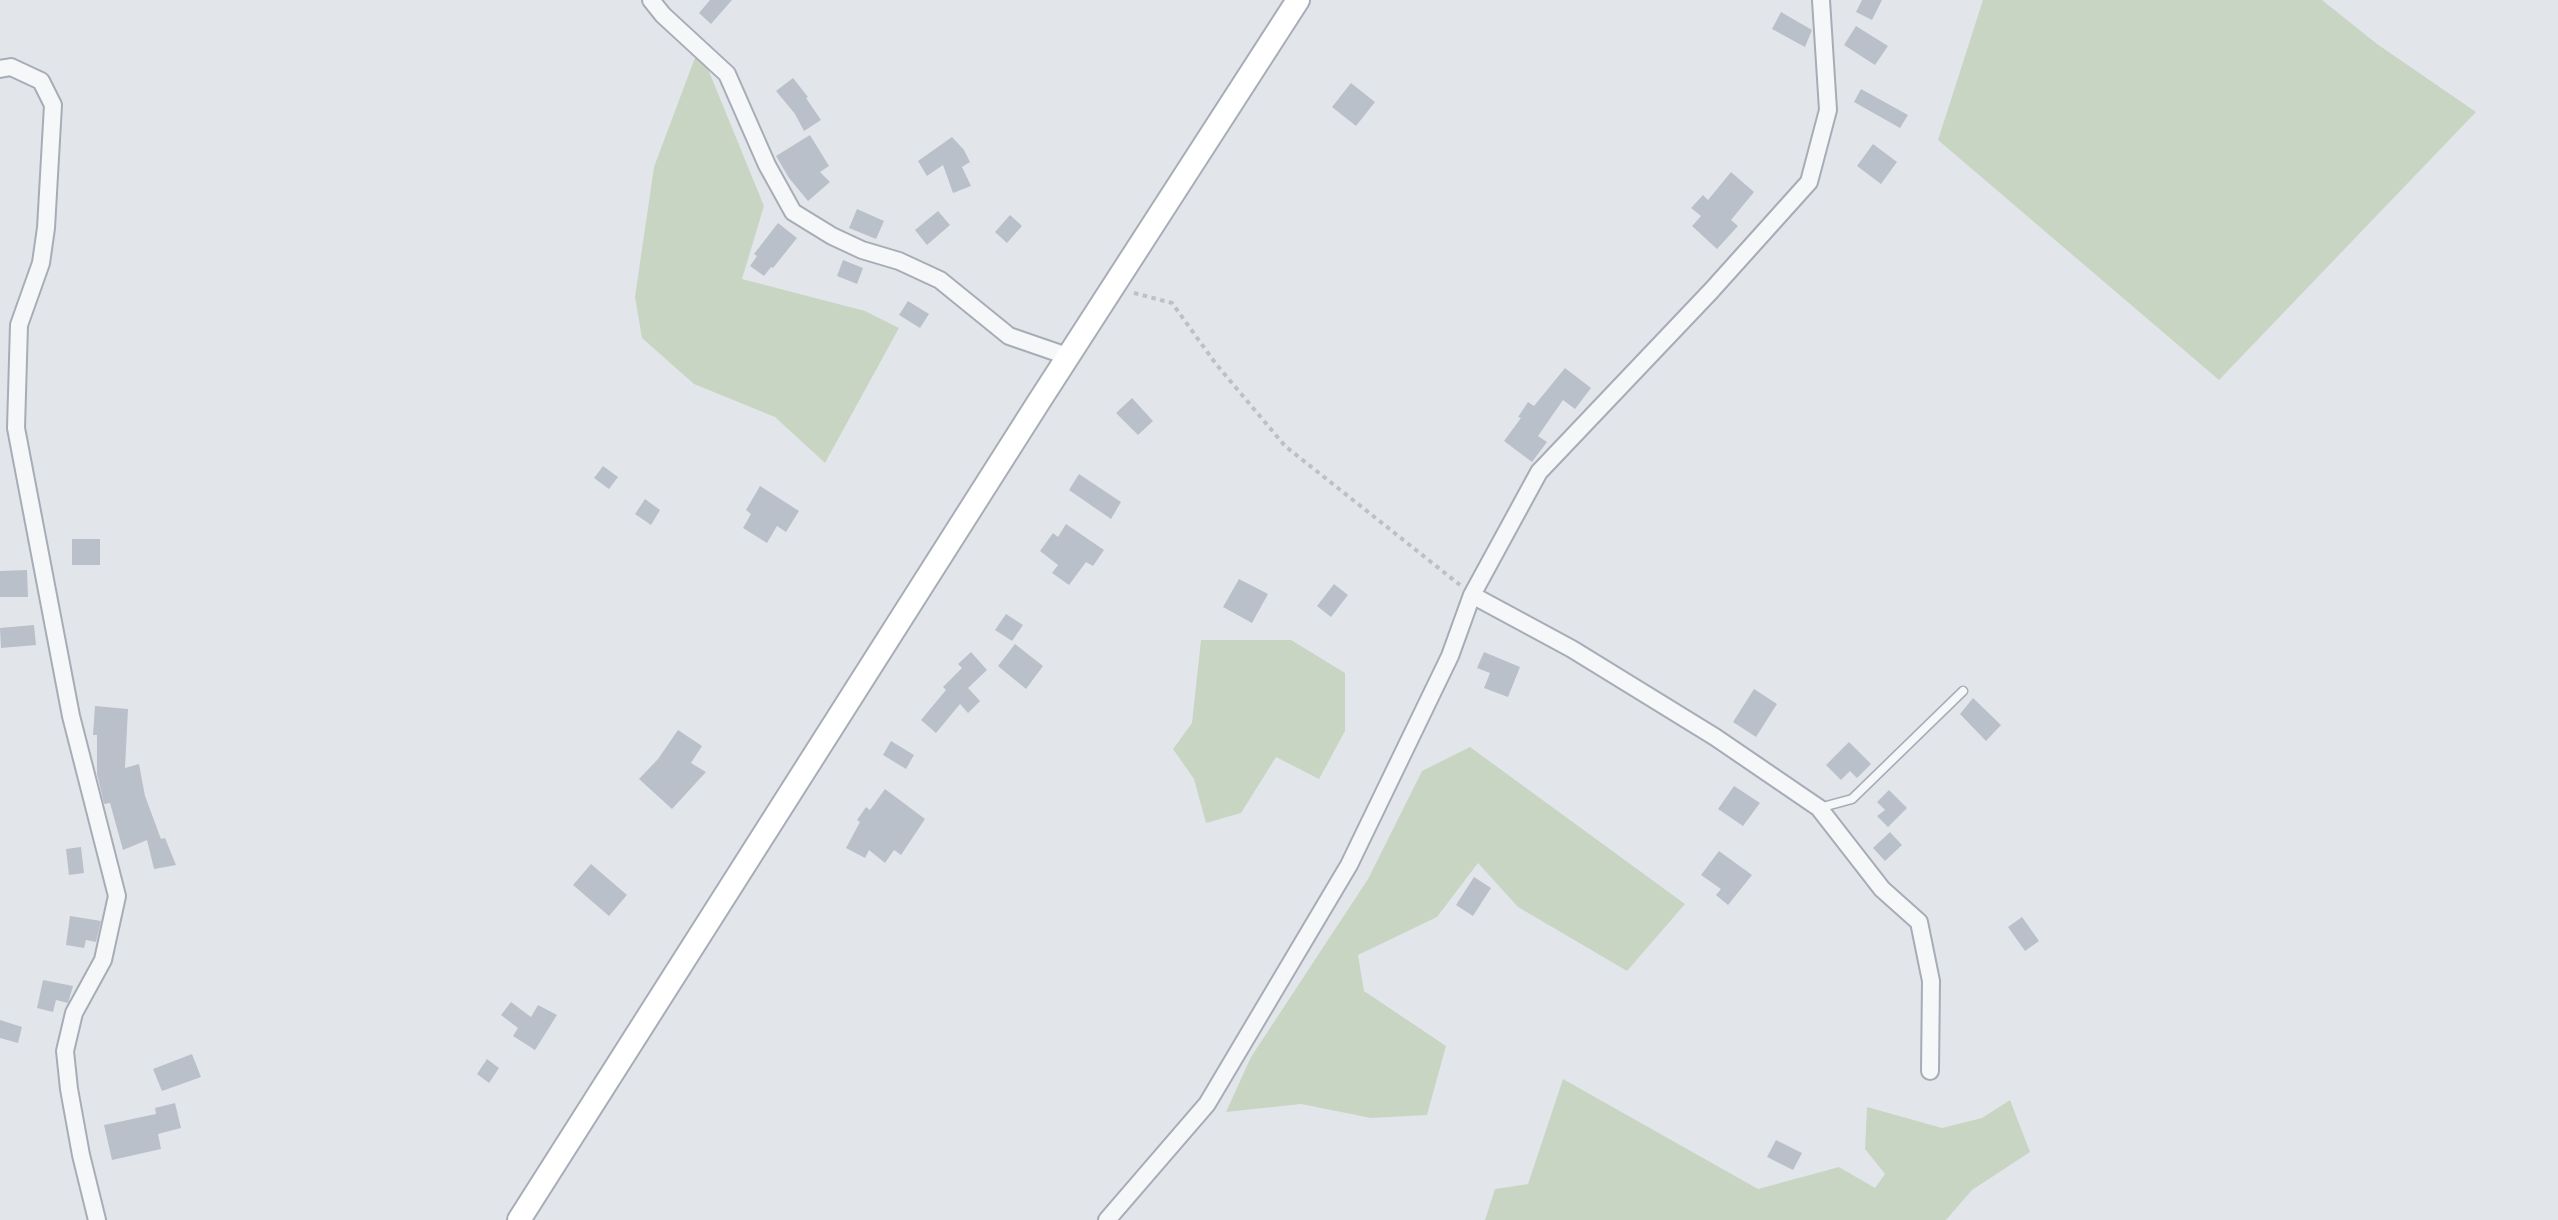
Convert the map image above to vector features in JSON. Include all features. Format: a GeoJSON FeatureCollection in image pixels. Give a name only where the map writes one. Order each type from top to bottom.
{"type":"FeatureCollection","features":[{"type":"Feature","properties":{"kind":"main road"},"geometry":{"type":"LineString","coordinates":[[519,1220],[1067,356],[1298,0]]}},
{"type":"Feature","properties":{"kind":"street"},"geometry":{"type":"LineString","coordinates":[[651,0],[663,15],[727,74],[767,165],[793,212],[832,236],[862,250],[899,261],[940,280],[1009,336],[1067,356]]}},
{"type":"Feature","properties":{"kind":"street"},"geometry":{"type":"LineString","coordinates":[[1107,1220],[1206,1104],[1349,865],[1450,656],[1472,595],[1539,472],[1703,300],[1809,182],[1828,110],[1821,0]]}},
{"type":"Feature","properties":{"kind":"street"},"geometry":{"type":"LineString","coordinates":[[0,69],[11,67],[41,81],[53,105],[46,228],[41,263],[19,325],[16,428],[71,716],[117,896],[103,960],[74,1013],[65,1051],[73,1111],[97,1220]]}},
{"type":"Feature","properties":{"kind":"street"},"geometry":{"type":"LineString","coordinates":[[1472,595],[1572,649],[1714,737],[1819,808],[1882,888],[1919,922],[1930,981],[1930,1071]]}},
{"type":"Feature","properties":{"kind":"lane"},"geometry":{"type":"LineString","coordinates":[[1819,808],[1852,800],[1963,691]]}},
{"type":"Feature","properties":{"kind":"path"},"geometry":{"type":"LineString","coordinates":[[1112,287],[1172,303],[1216,364],[1285,446],[1472,595]]}},
{"type":"Feature","properties":{"kind":"green space"},"geometry":{"type":"Polygon","coordinates":[[[1983,0],[2322,0],[2377,44],[2476,112],[2219,380],[1938,140],[1983,0]]]}},
{"type":"Feature","properties":{"kind":"green space"},"geometry":{"type":"Polygon","coordinates":[[[699,47],[764,206],[742,279],[865,311],[899,328],[825,463],[775,417],[694,384],[642,338],[635,297],[654,167],[699,47]]]}},
{"type":"Feature","properties":{"kind":"green space"},"geometry":{"type":"Polygon","coordinates":[[[1201,640],[1291,640],[1345,673],[1345,731],[1319,779],[1276,757],[1241,813],[1206,823],[1194,779],[1173,749],[1192,723],[1201,640]]]}},
{"type":"Feature","properties":{"kind":"green space"},"geometry":{"type":"Polygon","coordinates":[[[1470,747],[1685,904],[1627,971],[1518,907],[1478,863],[1437,917],[1358,955],[1364,991],[1446,1046],[1427,1115],[1371,1118],[1301,1104],[1226,1112],[1251,1057],[1368,879],[1422,771],[1470,747]]]}},
{"type":"Feature","properties":{"kind":"green space"},"geometry":{"type":"Polygon","coordinates":[[[1563,1079],[1758,1189],[1839,1167],[1875,1188],[1885,1174],[1865,1149],[1867,1107],[1942,1128],[1982,1118],[2010,1100],[2030,1152],[1972,1190],[1946,1220],[1485,1220],[1495,1189],[1528,1184],[1563,1079]]]}},
{"type":"Feature","properties":{"kind":"building"},"geometry":{"type":"Polygon","coordinates":[[[710,0],[732,0],[711,24],[699,13],[710,0]]]}},
{"type":"Feature","properties":{"kind":"building"},"geometry":{"type":"Polygon","coordinates":[[[1862,0],[1882,0],[1872,20],[1856,12],[1862,0]]]}},
{"type":"Feature","properties":{"kind":"building"},"geometry":{"type":"Polygon","coordinates":[[[1781,12],[1812,30],[1805,47],[1772,29],[1781,12]]]}},
{"type":"Feature","properties":{"kind":"building"},"geometry":{"type":"Polygon","coordinates":[[[1856,26],[1888,46],[1875,65],[1844,45],[1856,26]]]}},
{"type":"Feature","properties":{"kind":"building"},"geometry":{"type":"Polygon","coordinates":[[[793,78],[808,97],[806,98],[821,120],[804,131],[795,114],[776,91],[793,78]]]}},
{"type":"Feature","properties":{"kind":"building"},"geometry":{"type":"Polygon","coordinates":[[[1351,83],[1375,102],[1356,126],[1332,107],[1351,83]]]}},
{"type":"Feature","properties":{"kind":"building"},"geometry":{"type":"Polygon","coordinates":[[[1861,89],[1908,115],[1900,128],[1854,102],[1861,89]]]}},
{"type":"Feature","properties":{"kind":"building"},"geometry":{"type":"Polygon","coordinates":[[[810,135],[829,166],[820,172],[830,182],[808,201],[789,178],[776,156],[810,135]]]}},
{"type":"Feature","properties":{"kind":"building"},"geometry":{"type":"Polygon","coordinates":[[[952,137],[964,150],[970,162],[962,167],[971,186],[953,193],[943,165],[927,176],[918,161],[952,137]]]}},
{"type":"Feature","properties":{"kind":"building"},"geometry":{"type":"Polygon","coordinates":[[[1873,144],[1897,162],[1881,184],[1857,166],[1873,144]]]}},
{"type":"Feature","properties":{"kind":"building"},"geometry":{"type":"Polygon","coordinates":[[[1731,172],[1754,192],[1731,220],[1738,226],[1717,249],[1692,226],[1701,216],[1691,208],[1703,195],[1708,200],[1731,172]]]}},
{"type":"Feature","properties":{"kind":"building"},"geometry":{"type":"Polygon","coordinates":[[[857,209],[884,221],[876,239],[849,228],[857,209]]]}},
{"type":"Feature","properties":{"kind":"building"},"geometry":{"type":"Polygon","coordinates":[[[938,211],[950,225],[927,245],[915,230],[938,211]]]}},
{"type":"Feature","properties":{"kind":"building"},"geometry":{"type":"Polygon","coordinates":[[[1010,215],[1022,226],[1007,243],[995,232],[1010,215]]]}},
{"type":"Feature","properties":{"kind":"building"},"geometry":{"type":"Polygon","coordinates":[[[778,223],[797,238],[764,276],[750,266],[757,256],[754,254],[778,223]]]}},
{"type":"Feature","properties":{"kind":"building"},"geometry":{"type":"Polygon","coordinates":[[[843,260],[863,268],[857,284],[837,276],[843,260]]]}},
{"type":"Feature","properties":{"kind":"building"},"geometry":{"type":"Polygon","coordinates":[[[908,301],[929,314],[920,328],[899,315],[908,301]]]}},
{"type":"Feature","properties":{"kind":"building"},"geometry":{"type":"Polygon","coordinates":[[[1565,368],[1591,388],[1575,409],[1563,400],[1538,436],[1547,442],[1532,462],[1504,441],[1521,418],[1518,417],[1528,402],[1534,406],[1565,368]]]}},
{"type":"Feature","properties":{"kind":"building"},"geometry":{"type":"Polygon","coordinates":[[[1132,398],[1153,421],[1138,435],[1116,413],[1132,398]]]}},
{"type":"Feature","properties":{"kind":"building"},"geometry":{"type":"Polygon","coordinates":[[[603,466],[618,477],[609,489],[594,478],[603,466]]]}},
{"type":"Feature","properties":{"kind":"building"},"geometry":{"type":"Polygon","coordinates":[[[1079,474],[1121,502],[1111,519],[1069,490],[1079,474]]]}},
{"type":"Feature","properties":{"kind":"building"},"geometry":{"type":"Polygon","coordinates":[[[760,486],[799,511],[786,532],[777,526],[767,543],[743,528],[751,514],[746,510],[760,486]]]}},
{"type":"Feature","properties":{"kind":"building"},"geometry":{"type":"Polygon","coordinates":[[[645,499],[660,510],[651,525],[635,514],[645,499]]]}},
{"type":"Feature","properties":{"kind":"building"},"geometry":{"type":"Polygon","coordinates":[[[1066,524],[1104,550],[1093,566],[1086,562],[1069,585],[1052,573],[1058,565],[1040,551],[1053,533],[1058,537],[1066,524]]]}},
{"type":"Feature","properties":{"kind":"building"},"geometry":{"type":"Polygon","coordinates":[[[72,539],[100,539],[100,565],[72,565],[72,539]]]}},
{"type":"Feature","properties":{"kind":"building"},"geometry":{"type":"Polygon","coordinates":[[[27,570],[28,597],[0,597],[0,571],[27,570]]]}},
{"type":"Feature","properties":{"kind":"building"},"geometry":{"type":"Polygon","coordinates":[[[1239,579],[1268,594],[1252,623],[1223,607],[1239,579]]]}},
{"type":"Feature","properties":{"kind":"building"},"geometry":{"type":"Polygon","coordinates":[[[1334,584],[1348,595],[1331,617],[1317,606],[1334,584]]]}},
{"type":"Feature","properties":{"kind":"building"},"geometry":{"type":"Polygon","coordinates":[[[1006,614],[1023,625],[1012,641],[995,630],[1006,614]]]}},
{"type":"Feature","properties":{"kind":"building"},"geometry":{"type":"Polygon","coordinates":[[[34,625],[36,645],[1,648],[0,628],[34,625]]]}},
{"type":"Feature","properties":{"kind":"building"},"geometry":{"type":"Polygon","coordinates":[[[1015,644],[1043,666],[1026,689],[998,666],[1015,644]]]}},
{"type":"Feature","properties":{"kind":"building"},"geometry":{"type":"Polygon","coordinates":[[[971,652],[987,670],[968,688],[980,701],[968,713],[960,704],[936,733],[921,720],[946,690],[943,687],[962,668],[958,664],[971,652]]]}},
{"type":"Feature","properties":{"kind":"building"},"geometry":{"type":"Polygon","coordinates":[[[1484,652],[1520,667],[1508,697],[1484,688],[1490,673],[1477,668],[1484,652]]]}},
{"type":"Feature","properties":{"kind":"building"},"geometry":{"type":"Polygon","coordinates":[[[1754,689],[1777,704],[1756,737],[1733,722],[1754,689]]]}},
{"type":"Feature","properties":{"kind":"building"},"geometry":{"type":"Polygon","coordinates":[[[1973,698],[2001,725],[1986,741],[1960,714],[1973,698]]]}},
{"type":"Feature","properties":{"kind":"building"},"geometry":{"type":"Polygon","coordinates":[[[95,706],[128,709],[125,768],[139,764],[145,796],[161,839],[165,838],[176,865],[154,869],[147,840],[123,850],[110,803],[104,804],[97,774],[97,735],[93,735],[95,706]]]}},
{"type":"Feature","properties":{"kind":"building"},"geometry":{"type":"Polygon","coordinates":[[[678,730],[702,746],[691,763],[706,772],[672,809],[639,779],[658,759],[678,730]]]}},
{"type":"Feature","properties":{"kind":"building"},"geometry":{"type":"Polygon","coordinates":[[[891,741],[914,755],[906,769],[883,755],[891,741]]]}},
{"type":"Feature","properties":{"kind":"building"},"geometry":{"type":"Polygon","coordinates":[[[1849,742],[1871,764],[1857,778],[1850,771],[1841,780],[1826,765],[1849,742]]]}},
{"type":"Feature","properties":{"kind":"building"},"geometry":{"type":"Polygon","coordinates":[[[1734,786],[1760,803],[1743,826],[1718,809],[1734,786]]]}},
{"type":"Feature","properties":{"kind":"building"},"geometry":{"type":"Polygon","coordinates":[[[885,789],[925,819],[901,855],[894,850],[885,863],[869,850],[865,858],[846,848],[860,822],[857,820],[866,807],[870,810],[885,789]]]}},
{"type":"Feature","properties":{"kind":"building"},"geometry":{"type":"Polygon","coordinates":[[[1889,790],[1907,808],[1888,827],[1877,816],[1885,810],[1877,802],[1889,790]]]}},
{"type":"Feature","properties":{"kind":"building"},"geometry":{"type":"Polygon","coordinates":[[[1890,832],[1902,845],[1885,861],[1873,848],[1890,832]]]}},
{"type":"Feature","properties":{"kind":"building"},"geometry":{"type":"Polygon","coordinates":[[[81,847],[84,873],[69,875],[66,849],[81,847]]]}},
{"type":"Feature","properties":{"kind":"building"},"geometry":{"type":"Polygon","coordinates":[[[1719,851],[1752,875],[1728,905],[1716,895],[1721,889],[1701,875],[1719,851]]]}},
{"type":"Feature","properties":{"kind":"building"},"geometry":{"type":"Polygon","coordinates":[[[591,864],[627,895],[609,916],[573,885],[591,864]]]}},
{"type":"Feature","properties":{"kind":"building"},"geometry":{"type":"Polygon","coordinates":[[[1474,877],[1491,888],[1473,916],[1456,905],[1474,877]]]}},
{"type":"Feature","properties":{"kind":"building"},"geometry":{"type":"Polygon","coordinates":[[[70,916],[101,921],[96,942],[86,940],[84,948],[66,945],[70,916]]]}},
{"type":"Feature","properties":{"kind":"building"},"geometry":{"type":"Polygon","coordinates":[[[2022,917],[2039,941],[2025,951],[2008,927],[2022,917]]]}},
{"type":"Feature","properties":{"kind":"building"},"geometry":{"type":"Polygon","coordinates":[[[43,980],[73,986],[68,1003],[56,1000],[53,1012],[37,1008],[43,980]]]}},
{"type":"Feature","properties":{"kind":"building"},"geometry":{"type":"Polygon","coordinates":[[[511,1002],[531,1017],[538,1005],[557,1015],[535,1050],[513,1036],[518,1028],[501,1015],[511,1002]]]}},
{"type":"Feature","properties":{"kind":"building"},"geometry":{"type":"Polygon","coordinates":[[[0,1020],[22,1027],[18,1043],[0,1038],[0,1020]]]}},
{"type":"Feature","properties":{"kind":"building"},"geometry":{"type":"Polygon","coordinates":[[[192,1054],[201,1077],[162,1091],[153,1069],[192,1054]]]}},
{"type":"Feature","properties":{"kind":"building"},"geometry":{"type":"Polygon","coordinates":[[[487,1059],[499,1068],[489,1083],[477,1074],[487,1059]]]}},
{"type":"Feature","properties":{"kind":"building"},"geometry":{"type":"Polygon","coordinates":[[[175,1103],[181,1128],[158,1134],[161,1149],[112,1160],[104,1125],[156,1114],[155,1108],[175,1103]]]}},
{"type":"Feature","properties":{"kind":"building"},"geometry":{"type":"Polygon","coordinates":[[[1776,1140],[1802,1153],[1793,1170],[1767,1157],[1776,1140]]]}}]}
